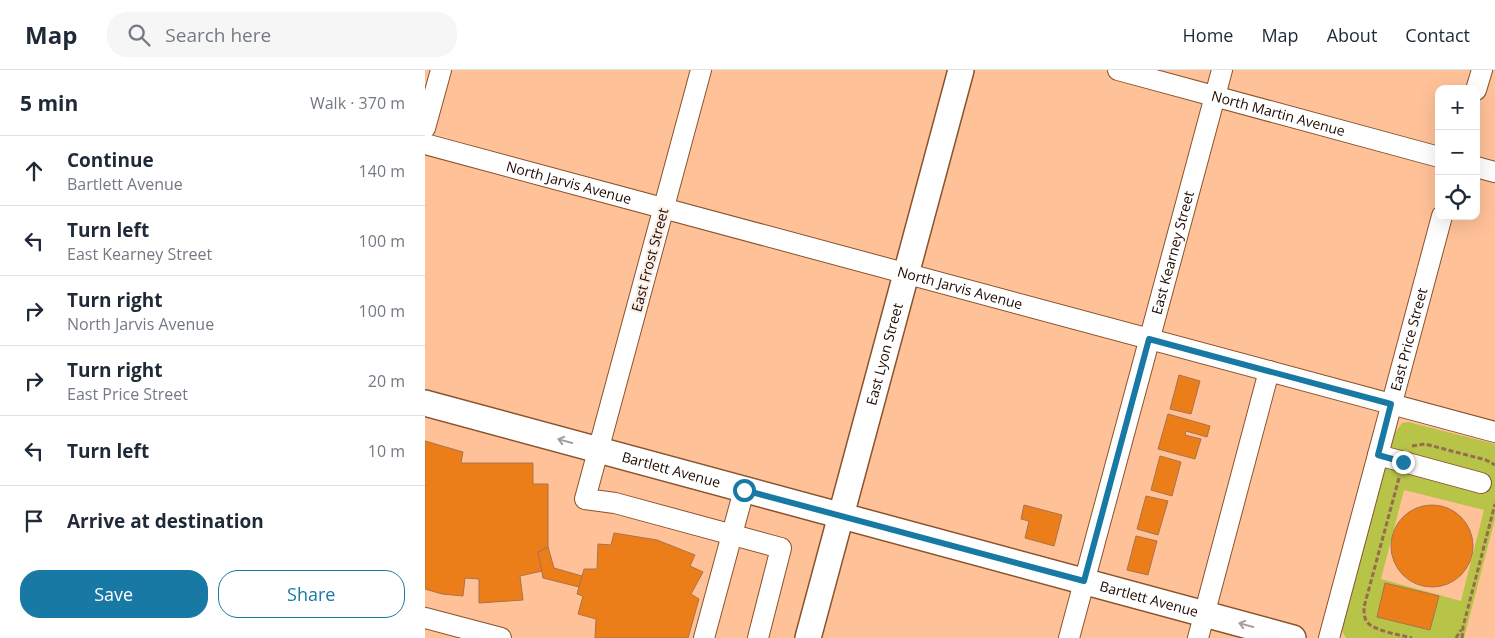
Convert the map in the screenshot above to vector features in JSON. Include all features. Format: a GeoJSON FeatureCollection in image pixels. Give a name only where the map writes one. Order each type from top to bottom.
{"type":"FeatureCollection","features":[{"type":"Feature","properties":{"kind":"main road","name":"East Lyon Street"},"geometry":{"type":"LineString","coordinates":[[808,638],[961,70]]}},
{"type":"Feature","properties":{"kind":"main road","name":"Bartlett Avenue"},"geometry":{"type":"LineString","coordinates":[[425,403],[1293,638]]}},
{"type":"Feature","properties":{"kind":"street"},"geometry":{"type":"LineString","coordinates":[[425,128],[441,70]]}},
{"type":"Feature","properties":{"kind":"street","name":"East Frost Street"},"geometry":{"type":"LineString","coordinates":[[701,70],[585,499],[615,503],[732,535]]}},
{"type":"Feature","properties":{"kind":"street","name":"North Martin Avenue"},"geometry":{"type":"LineString","coordinates":[[1118,70],[1435,156]]}},
{"type":"Feature","properties":{"kind":"street","name":"East Kearney Street"},"geometry":{"type":"LineString","coordinates":[[1069,638],[1222,70]]}},
{"type":"Feature","properties":{"kind":"street"},"geometry":{"type":"LineString","coordinates":[[1478,85],[1482,70]]}},
{"type":"Feature","properties":{"kind":"street","name":"North Jarvis Avenue"},"geometry":{"type":"LineString","coordinates":[[425,144],[1495,432]]}},
{"type":"Feature","properties":{"kind":"street"},"geometry":{"type":"LineString","coordinates":[[1480,168],[1495,172]]}},
{"type":"Feature","properties":{"kind":"street","name":"East Price Street"},"geometry":{"type":"LineString","coordinates":[[1329,638],[1441,220]]}},
{"type":"Feature","properties":{"kind":"street"},"geometry":{"type":"LineString","coordinates":[[1198,638],[1269,371]]}},
{"type":"Feature","properties":{"kind":"street"},"geometry":{"type":"LineString","coordinates":[[1378,455],[1481,483]]}},
{"type":"Feature","properties":{"kind":"street"},"geometry":{"type":"LineString","coordinates":[[704,638],[744,490]]}},
{"type":"Feature","properties":{"kind":"street"},"geometry":{"type":"LineString","coordinates":[[732,535],[781,548],[758,638]]}},
{"type":"Feature","properties":{"kind":"street"},"geometry":{"type":"LineString","coordinates":[[425,618],[501,638]]}},
{"type":"Feature","properties":{"kind":"path"},"geometry":{"type":"LineString","coordinates":[[1407,452],[1415,445],[1425,444],[1486,460],[1495,465]]}},
{"type":"Feature","properties":{"kind":"path"},"geometry":{"type":"LineString","coordinates":[[1399,477],[1364,613],[1371,626],[1412,638]]}},
{"type":"Feature","properties":{"kind":"path"},"geometry":{"type":"LineString","coordinates":[[1461,638],[1495,504]]}},
{"type":"Feature","properties":{"kind":"path"},"geometry":{"type":"LineString","coordinates":[[1457,638],[1463,627]]}},
{"type":"Feature","properties":{"kind":"green space"},"geometry":{"type":"Polygon","coordinates":[[[1408,422],[1495,444],[1495,519],[1464,638],[1346,638],[1342,631],[1395,433],[1402,423],[1408,422]],[[1404,490],[1381,579],[1461,601],[1484,510],[1404,490]]]}},
{"type":"Feature","properties":{"kind":"building"},"geometry":{"type":"Polygon","coordinates":[[[1179,375],[1200,381],[1191,414],[1170,409],[1179,375]]]}},
{"type":"Feature","properties":{"kind":"building"},"geometry":{"type":"Polygon","coordinates":[[[1168,414],[1210,426],[1207,437],[1186,431],[1185,435],[1201,439],[1195,459],[1158,449],[1168,414]]]}},
{"type":"Feature","properties":{"kind":"building"},"geometry":{"type":"Polygon","coordinates":[[[425,441],[463,452],[461,463],[533,463],[533,484],[548,484],[548,547],[538,552],[542,571],[520,576],[523,600],[479,603],[479,579],[465,578],[463,596],[442,594],[425,589],[425,441]]]}},
{"type":"Feature","properties":{"kind":"building"},"geometry":{"type":"Polygon","coordinates":[[[1160,456],[1181,462],[1172,496],[1151,490],[1160,456]]]}},
{"type":"Feature","properties":{"kind":"building"},"geometry":{"type":"Polygon","coordinates":[[[1146,496],[1168,501],[1158,535],[1137,529],[1146,496]]]}},
{"type":"Feature","properties":{"kind":"building"},"geometry":{"type":"Polygon","coordinates":[[[1024,505],[1062,515],[1054,546],[1025,538],[1029,521],[1021,519],[1024,505]]]}},
{"type":"Feature","properties":{"kind":"building"},"geometry":{"type":"Polygon","coordinates":[[[1424,505],[1440,505],[1455,512],[1466,523],[1473,538],[1470,562],[1461,575],[1440,587],[1424,587],[1409,580],[1398,569],[1391,554],[1391,538],[1398,523],[1409,512],[1424,505]]]}},
{"type":"Feature","properties":{"kind":"building"},"geometry":{"type":"Polygon","coordinates":[[[614,533],[657,540],[695,555],[690,566],[703,572],[691,594],[699,599],[688,638],[595,638],[596,619],[578,614],[583,596],[577,594],[584,569],[597,569],[598,544],[611,545],[614,533]]]}},
{"type":"Feature","properties":{"kind":"building"},"geometry":{"type":"Polygon","coordinates":[[[1136,536],[1157,541],[1148,575],[1127,570],[1136,536]]]}},
{"type":"Feature","properties":{"kind":"building"},"geometry":{"type":"Polygon","coordinates":[[[548,547],[554,568],[582,576],[579,587],[543,578],[538,552],[548,547]]]}},
{"type":"Feature","properties":{"kind":"building"},"geometry":{"type":"Polygon","coordinates":[[[1385,583],[1439,596],[1430,630],[1377,617],[1385,583]]]}},
{"type":"Feature","properties":{"kind":"route"},"geometry":{"type":"LineString","coordinates":[[744,490],[1084,581],[1149,339],[1391,404],[1378,455],[1403,462]]}}]}
